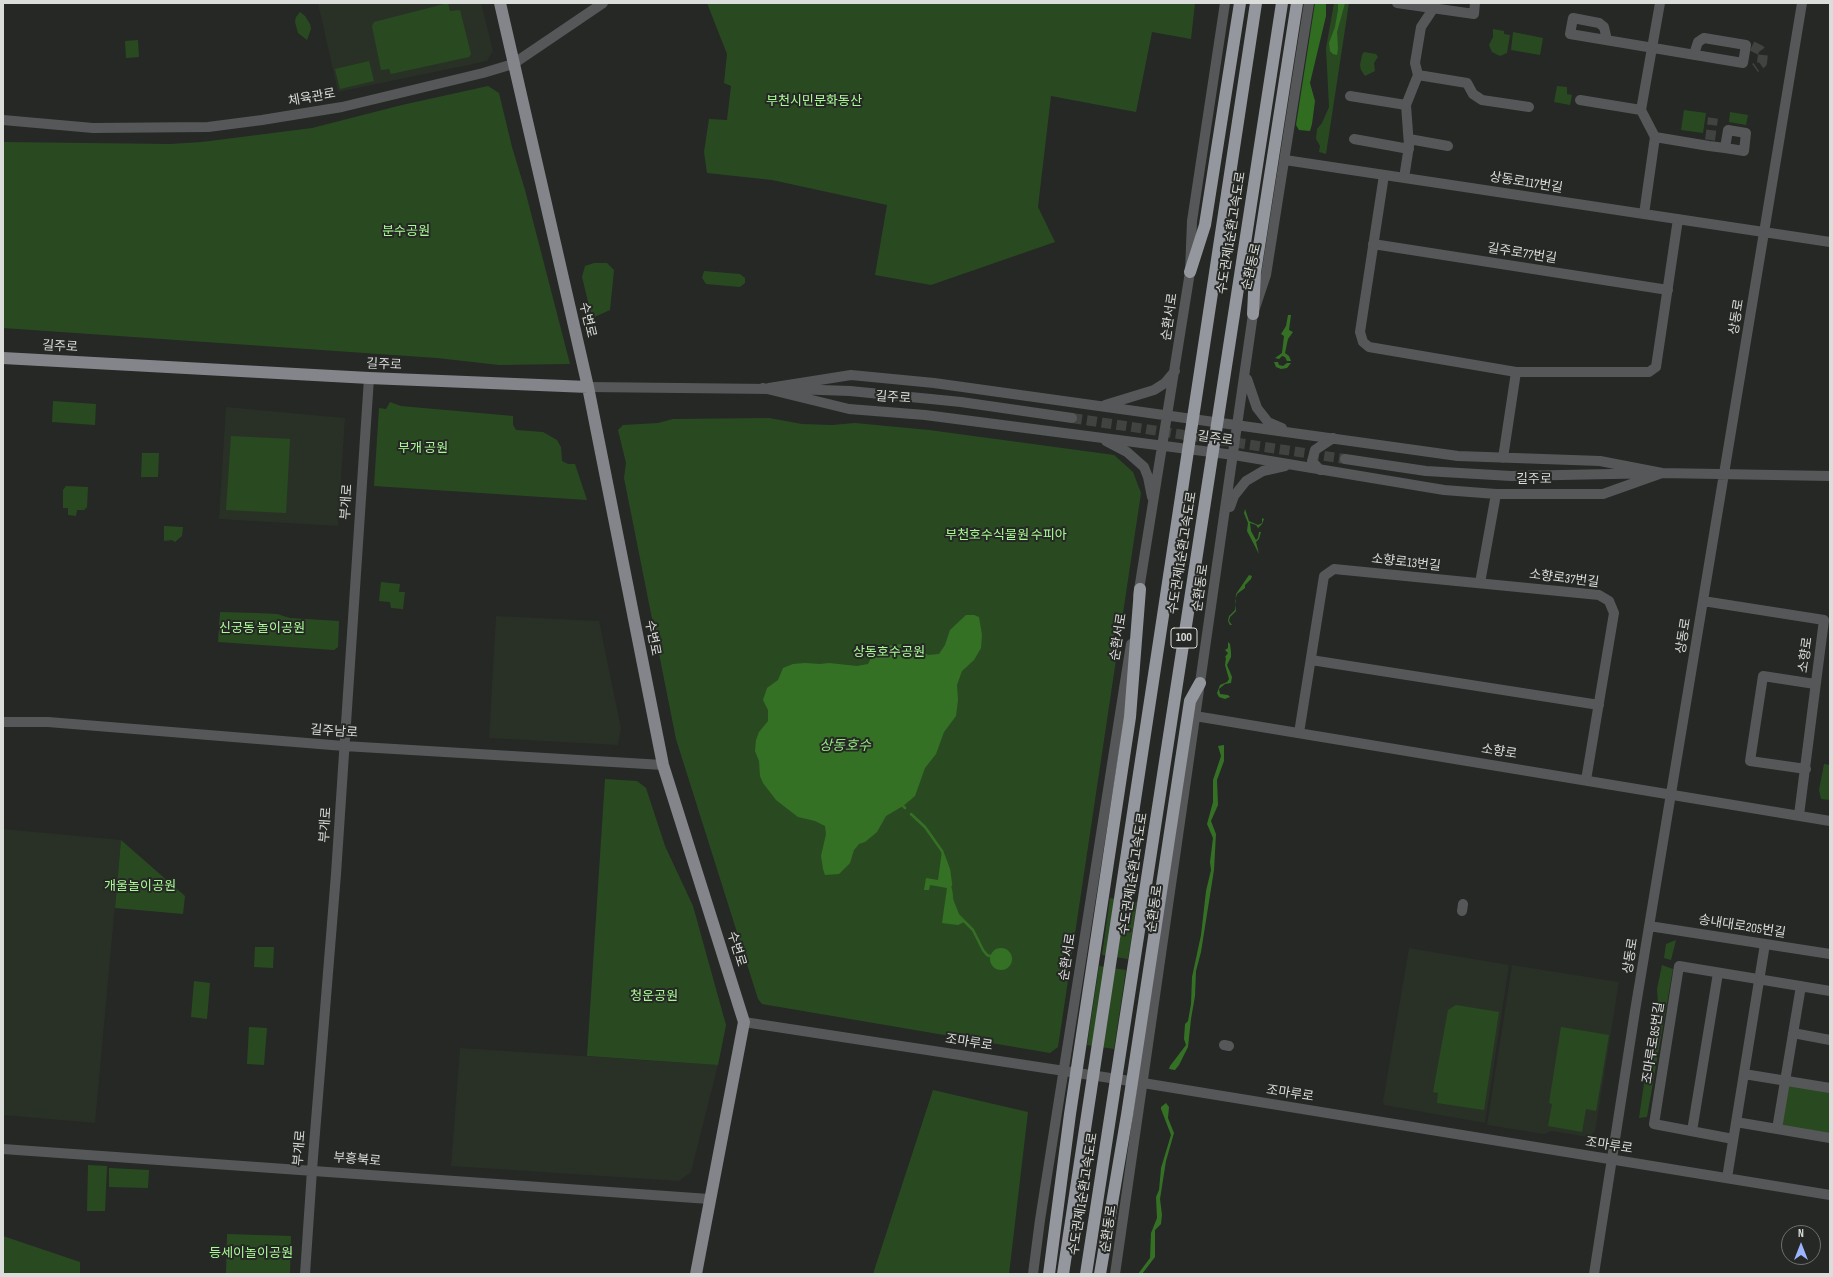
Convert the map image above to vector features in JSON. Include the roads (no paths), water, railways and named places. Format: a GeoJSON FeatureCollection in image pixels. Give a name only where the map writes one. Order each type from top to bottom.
{"type":"FeatureCollection","features":[{"type":"Feature","properties":{"kind":"highway"},"geometry":{"type":"LineString","coordinates":[[1190,272],[1205,225],[1240,3]]}},
{"type":"Feature","properties":{"kind":"highway","name":"수도권제1순환고속도로"},"geometry":{"type":"LineString","coordinates":[[1063,1274],[1256,3]]}},
{"type":"Feature","properties":{"kind":"highway","name":"수도권제1순환고속도로"},"geometry":{"type":"LineString","coordinates":[[1086,1274],[1282,3]]}},
{"type":"Feature","properties":{"kind":"highway"},"geometry":{"type":"LineString","coordinates":[[1254,314],[1255,272],[1298,3]]}},
{"type":"Feature","properties":{"kind":"highway"},"geometry":{"type":"LineString","coordinates":[[1049,1274],[1070,1114],[1130,717],[1140,589]]}},
{"type":"Feature","properties":{"kind":"highway"},"geometry":{"type":"LineString","coordinates":[[1100,1274],[1128,1108],[1190,701],[1200,683]]}},
{"type":"Feature","properties":{"kind":"main road","name":"수변로"},"geometry":{"type":"LineString","coordinates":[[500,3],[588,387],[663,765],[744,1022],[709,1199],[696,1274]]}},
{"type":"Feature","properties":{"kind":"main road","name":"길주로"},"geometry":{"type":"LineString","coordinates":[[3,358],[369,378],[588,387]]}},
{"type":"Feature","properties":{"kind":"street","name":"체육관로"},"geometry":{"type":"LineString","coordinates":[[3,120],[94,128],[208,127],[342,107],[483,73],[513,64],[603,3]]}},
{"type":"Feature","properties":{"kind":"street","name":"순환서로"},"geometry":{"type":"LineString","coordinates":[[1033,1274],[1040,1220],[1153,503],[1164,446],[1190,272],[1192,222],[1225,3]]}},
{"type":"Feature","properties":{"kind":"street","name":"순환동로"},"geometry":{"type":"LineString","coordinates":[[1115,1274],[1254,314],[1266,274],[1309,3]]}},
{"type":"Feature","properties":{"kind":"street"},"geometry":{"type":"LineString","coordinates":[[1397,3],[1434,6],[1474,14],[1476,3]]}},
{"type":"Feature","properties":{"kind":"street"},"geometry":{"type":"LineString","coordinates":[[1644,214],[1655,137],[1641,110],[1660,3]]}},
{"type":"Feature","properties":{"kind":"street","name":"상동로"},"geometry":{"type":"LineString","coordinates":[[1594,1274],[1649,926],[1802,3]]}},
{"type":"Feature","properties":{"kind":"street"},"geometry":{"type":"LineString","coordinates":[[1404,178],[1409,144],[1406,105],[1418,75],[1415,63],[1421,27],[1434,6]]}},
{"type":"Feature","properties":{"kind":"street"},"geometry":{"type":"LineString","coordinates":[[1607,40],[1743,63],[1749,45],[1704,38],[1698,42],[1694,54]]}},
{"type":"Feature","properties":{"kind":"street"},"geometry":{"type":"LineString","coordinates":[[1418,75],[1467,83],[1473,94],[1482,100],[1529,107]]}},
{"type":"Feature","properties":{"kind":"street"},"geometry":{"type":"LineString","coordinates":[[1350,96],[1406,105]]}},
{"type":"Feature","properties":{"kind":"street"},"geometry":{"type":"LineString","coordinates":[[1580,100],[1641,110]]}},
{"type":"Feature","properties":{"kind":"street"},"geometry":{"type":"LineString","coordinates":[[1655,137],[1709,143],[1725,148]]}},
{"type":"Feature","properties":{"kind":"street"},"geometry":{"type":"LineString","coordinates":[[1354,139],[1448,146]]}},
{"type":"Feature","properties":{"kind":"street","name":"상동로117번길"},"geometry":{"type":"LineString","coordinates":[[1285,160],[1830,242]]}},
{"type":"Feature","properties":{"kind":"street"},"geometry":{"type":"LineString","coordinates":[[1384,175],[1360,332],[1362,342],[1369,346],[1516,372],[1649,372],[1656,367],[1678,219]]}},
{"type":"Feature","properties":{"kind":"street","name":"길주로77번길"},"geometry":{"type":"LineString","coordinates":[[1373,244],[1668,290]]}},
{"type":"Feature","properties":{"kind":"street"},"geometry":{"type":"LineString","coordinates":[[1246,371],[1250,392],[1257,408],[1268,422],[1292,433]]}},
{"type":"Feature","properties":{"kind":"street"},"geometry":{"type":"LineString","coordinates":[[1102,406],[1154,390],[1175,372]]}},
{"type":"Feature","properties":{"kind":"street"},"geometry":{"type":"LineString","coordinates":[[1503,458],[1516,372]]}},
{"type":"Feature","properties":{"kind":"street","name":"길주로"},"geometry":{"type":"LineString","coordinates":[[763,388],[851,375],[934,383],[1458,456],[1600,461],[1662,473]]}},
{"type":"Feature","properties":{"kind":"street","name":"부개로"},"geometry":{"type":"LineString","coordinates":[[305,1274],[335,882],[369,378]]}},
{"type":"Feature","properties":{"kind":"street","name":"길주로"},"geometry":{"type":"LineString","coordinates":[[588,387],[763,388],[866,392],[961,402],[1072,418]]}},
{"type":"Feature","properties":{"kind":"street","name":"길주로"},"geometry":{"type":"LineString","coordinates":[[763,388],[849,409],[925,415],[1234,455],[1444,490],[1496,494],[1603,494],[1662,473]]}},
{"type":"Feature","properties":{"kind":"street"},"geometry":{"type":"LineString","coordinates":[[1097,437],[1127,452],[1144,467],[1148,477],[1153,503]]}},
{"type":"Feature","properties":{"kind":"street"},"geometry":{"type":"LineString","coordinates":[[1320,470],[1312,461],[1315,450],[1333,438]]}},
{"type":"Feature","properties":{"kind":"street","name":"길주로"},"geometry":{"type":"LineString","coordinates":[[1345,460],[1426,471],[1511,476],[1662,473],[1830,476]]}},
{"type":"Feature","properties":{"kind":"street"},"geometry":{"type":"LineString","coordinates":[[1222,534],[1234,496],[1246,481],[1263,471],[1289,465]]}},
{"type":"Feature","properties":{"kind":"street"},"geometry":{"type":"LineString","coordinates":[[1480,583],[1496,494]]}},
{"type":"Feature","properties":{"kind":"street","name":"소향로13번길"},"geometry":{"type":"LineString","coordinates":[[1299,733],[1324,576],[1334,569],[1480,583]]}},
{"type":"Feature","properties":{"kind":"street","name":"소향로37번길"},"geometry":{"type":"LineString","coordinates":[[1480,583],[1599,595],[1610,601],[1614,613],[1586,780]]}},
{"type":"Feature","properties":{"kind":"street","name":"소향로"},"geometry":{"type":"LineString","coordinates":[[1703,601],[1824,620],[1799,816]]}},
{"type":"Feature","properties":{"kind":"street"},"geometry":{"type":"LineString","coordinates":[[1311,660],[1599,705]]}},
{"type":"Feature","properties":{"kind":"street"},"geometry":{"type":"LineString","coordinates":[[1806,770],[1750,761],[1763,676],[1815,684]]}},
{"type":"Feature","properties":{"kind":"street","name":"소향로"},"geometry":{"type":"LineString","coordinates":[[1195,716],[1830,821]]}},
{"type":"Feature","properties":{"kind":"street","name":"길주남로"},"geometry":{"type":"LineString","coordinates":[[3,722],[48,722],[344,746],[663,765]]}},
{"type":"Feature","properties":{"kind":"street","name":"송내대로205번길"},"geometry":{"type":"LineString","coordinates":[[1649,926],[1830,954]]}},
{"type":"Feature","properties":{"kind":"street"},"geometry":{"type":"LineString","coordinates":[[1727,1178],[1764,944]]}},
{"type":"Feature","properties":{"kind":"street","name":"조마루로85번길"},"geometry":{"type":"LineString","coordinates":[[1733,1139],[1654,1124],[1679,966],[1830,991]]}},
{"type":"Feature","properties":{"kind":"street"},"geometry":{"type":"LineString","coordinates":[[1692,1131],[1718,973]]}},
{"type":"Feature","properties":{"kind":"street"},"geometry":{"type":"LineString","coordinates":[[1777,1129],[1800,986]]}},
{"type":"Feature","properties":{"kind":"street","name":"조마루로"},"geometry":{"type":"LineString","coordinates":[[744,1022],[1143,1083],[1830,1195]]}},
{"type":"Feature","properties":{"kind":"street"},"geometry":{"type":"LineString","coordinates":[[1793,1033],[1830,1040]]}},
{"type":"Feature","properties":{"kind":"street"},"geometry":{"type":"LineString","coordinates":[[1744,1074],[1830,1088]]}},
{"type":"Feature","properties":{"kind":"street"},"geometry":{"type":"LineString","coordinates":[[1736,1122],[1830,1138]]}},
{"type":"Feature","properties":{"kind":"street","name":"부흥북로"},"geometry":{"type":"LineString","coordinates":[[3,1149],[709,1199]]}},
{"type":"Feature","properties":{"kind":"water"},"geometry":{"type":"Polygon","coordinates":[[[1338,3],[1345,3],[1337,32],[1337,55],[1330,51],[1329,43],[1335,27],[1338,3]]]}},
{"type":"Feature","properties":{"kind":"water"},"geometry":{"type":"Polygon","coordinates":[[[1288,315],[1291,315],[1289,330],[1293,332],[1288,339],[1285,353],[1289,356],[1291,361],[1287,361],[1285,357],[1282,356],[1279,359],[1275,358],[1282,353],[1284,336],[1281,334],[1286,326],[1288,315]]]}},
{"type":"Feature","properties":{"kind":"water"},"geometry":{"type":"Polygon","coordinates":[[[1274,362],[1278,362],[1279,365],[1283,366],[1287,363],[1291,363],[1287,368],[1281,369],[1276,367],[1274,362]]]}},
{"type":"Feature","properties":{"kind":"water"},"geometry":{"type":"Polygon","coordinates":[[[1245,509],[1249,521],[1258,525],[1262,523],[1262,518],[1264,519],[1262,524],[1258,528],[1256,525],[1250,523],[1251,531],[1256,540],[1259,532],[1261,532],[1259,539],[1256,542],[1259,554],[1247,531],[1248,523],[1244,513],[1245,509]]]}},
{"type":"Feature","properties":{"kind":"water"},"geometry":{"type":"Polygon","coordinates":[[[1249,575],[1252,576],[1245,585],[1245,588],[1237,594],[1236,598],[1236,594],[1249,575]]]}},
{"type":"Feature","properties":{"kind":"water"},"geometry":{"type":"Polygon","coordinates":[[[1235,604],[1236,611],[1230,617],[1229,621],[1232,625],[1230,625],[1228,621],[1229,616],[1235,610],[1235,604]]]}},
{"type":"Feature","properties":{"kind":"water","name":"상동호수"},"geometry":{"type":"Polygon","coordinates":[[[966,615],[974,615],[979,617],[982,635],[981,648],[974,660],[962,671],[957,685],[958,700],[956,716],[944,732],[936,754],[925,768],[915,796],[903,806],[886,816],[877,832],[865,842],[859,844],[854,850],[850,863],[839,874],[825,875],[821,856],[826,834],[825,826],[815,821],[798,817],[776,800],[763,783],[760,776],[759,761],[755,751],[756,740],[759,732],[768,721],[768,710],[763,700],[767,688],[778,680],[783,668],[793,664],[829,663],[857,666],[868,664],[873,654],[886,646],[902,644],[916,648],[928,655],[939,654],[945,645],[950,630],[966,615]]]}},
{"type":"Feature","properties":{"kind":"water"},"geometry":{"type":"Polygon","coordinates":[[[1228,642],[1230,644],[1231,657],[1227,665],[1232,677],[1231,683],[1225,684],[1219,689],[1220,694],[1228,695],[1230,697],[1225,699],[1219,697],[1217,693],[1220,685],[1227,682],[1229,679],[1225,665],[1225,657],[1228,653],[1225,650],[1228,648],[1228,642]]]}},
{"type":"Feature","properties":{"kind":"water"},"geometry":{"type":"Polygon","coordinates":[[[1224,745],[1224,761],[1217,780],[1218,805],[1211,821],[1216,834],[1214,870],[1201,952],[1196,971],[1195,996],[1188,1047],[1175,1070],[1169,1069],[1170,1066],[1186,1045],[1184,1039],[1185,1024],[1188,1021],[1191,1004],[1192,977],[1201,935],[1206,891],[1211,870],[1210,862],[1213,838],[1207,824],[1213,802],[1213,780],[1221,756],[1218,746],[1224,745]]]}},
{"type":"Feature","properties":{"kind":"water"},"geometry":{"type":"Polygon","coordinates":[[[942,851],[949,870],[954,905],[958,915],[964,922],[958,925],[942,923],[947,888],[930,885],[929,890],[924,890],[926,878],[938,880],[942,851]]]}},
{"type":"Feature","properties":{"kind":"water"},"geometry":{"type":"Polygon","coordinates":[[[997,948],[1005,948],[1012,955],[1012,963],[1005,970],[997,970],[990,963],[990,955],[997,948]]]}},
{"type":"Feature","properties":{"kind":"water"},"geometry":{"type":"Polygon","coordinates":[[[1166,1103],[1169,1107],[1168,1118],[1174,1133],[1166,1161],[1160,1199],[1162,1215],[1161,1224],[1155,1230],[1155,1257],[1142,1274],[1138,1274],[1150,1258],[1151,1233],[1157,1218],[1156,1197],[1159,1190],[1161,1168],[1171,1135],[1161,1109],[1161,1107],[1166,1103]]]}},
{"type":"Feature","properties":{"kind":"waterway"},"geometry":{"type":"LineString","coordinates":[[911,814],[925,827],[942,851],[949,870],[951,885]]}},
{"type":"Feature","properties":{"kind":"waterway"},"geometry":{"type":"LineString","coordinates":[[951,890],[952,900],[958,915],[973,930],[983,950],[990,956]]}},
{"type":"Feature","properties":{"kind":"tunnel"},"geometry":{"type":"LineString","coordinates":[[1752,46],[1760,50],[1763,54],[1762,63],[1755,68]]}},
{"type":"Feature","properties":{"kind":"tunnel"},"geometry":{"type":"LineString","coordinates":[[1710,140],[1713,118]]}},
{"type":"Feature","properties":{"kind":"tunnel"},"geometry":{"type":"LineString","coordinates":[[1072,418],[1345,459]]}},
{"type":"Feature","properties":{"kind":"park label","name":"부천시민문화동산"},"geometry":{"type":"Point","coordinates":[814,102]}},
{"type":"Feature","properties":{"kind":"park label","name":"분수공원"},"geometry":{"type":"Point","coordinates":[406,232]}},
{"type":"Feature","properties":{"kind":"park label","name":"부개 공원"},"geometry":{"type":"Point","coordinates":[423,449]}},
{"type":"Feature","properties":{"kind":"park label","name":"부천호수식물원 수피아"},"geometry":{"type":"Point","coordinates":[1006,536]}},
{"type":"Feature","properties":{"kind":"park label","name":"신궁동 놀이공원"},"geometry":{"type":"Point","coordinates":[262,629]}},
{"type":"Feature","properties":{"kind":"park label","name":"상동호수공원"},"geometry":{"type":"Point","coordinates":[889,653]}},
{"type":"Feature","properties":{"kind":"park label","name":"개울놀이공원"},"geometry":{"type":"Point","coordinates":[140,887]}},
{"type":"Feature","properties":{"kind":"park label","name":"청운공원"},"geometry":{"type":"Point","coordinates":[654,997]}},
{"type":"Feature","properties":{"kind":"park label","name":"등세이놀이공원"},"geometry":{"type":"Point","coordinates":[251,1254]}}]}
